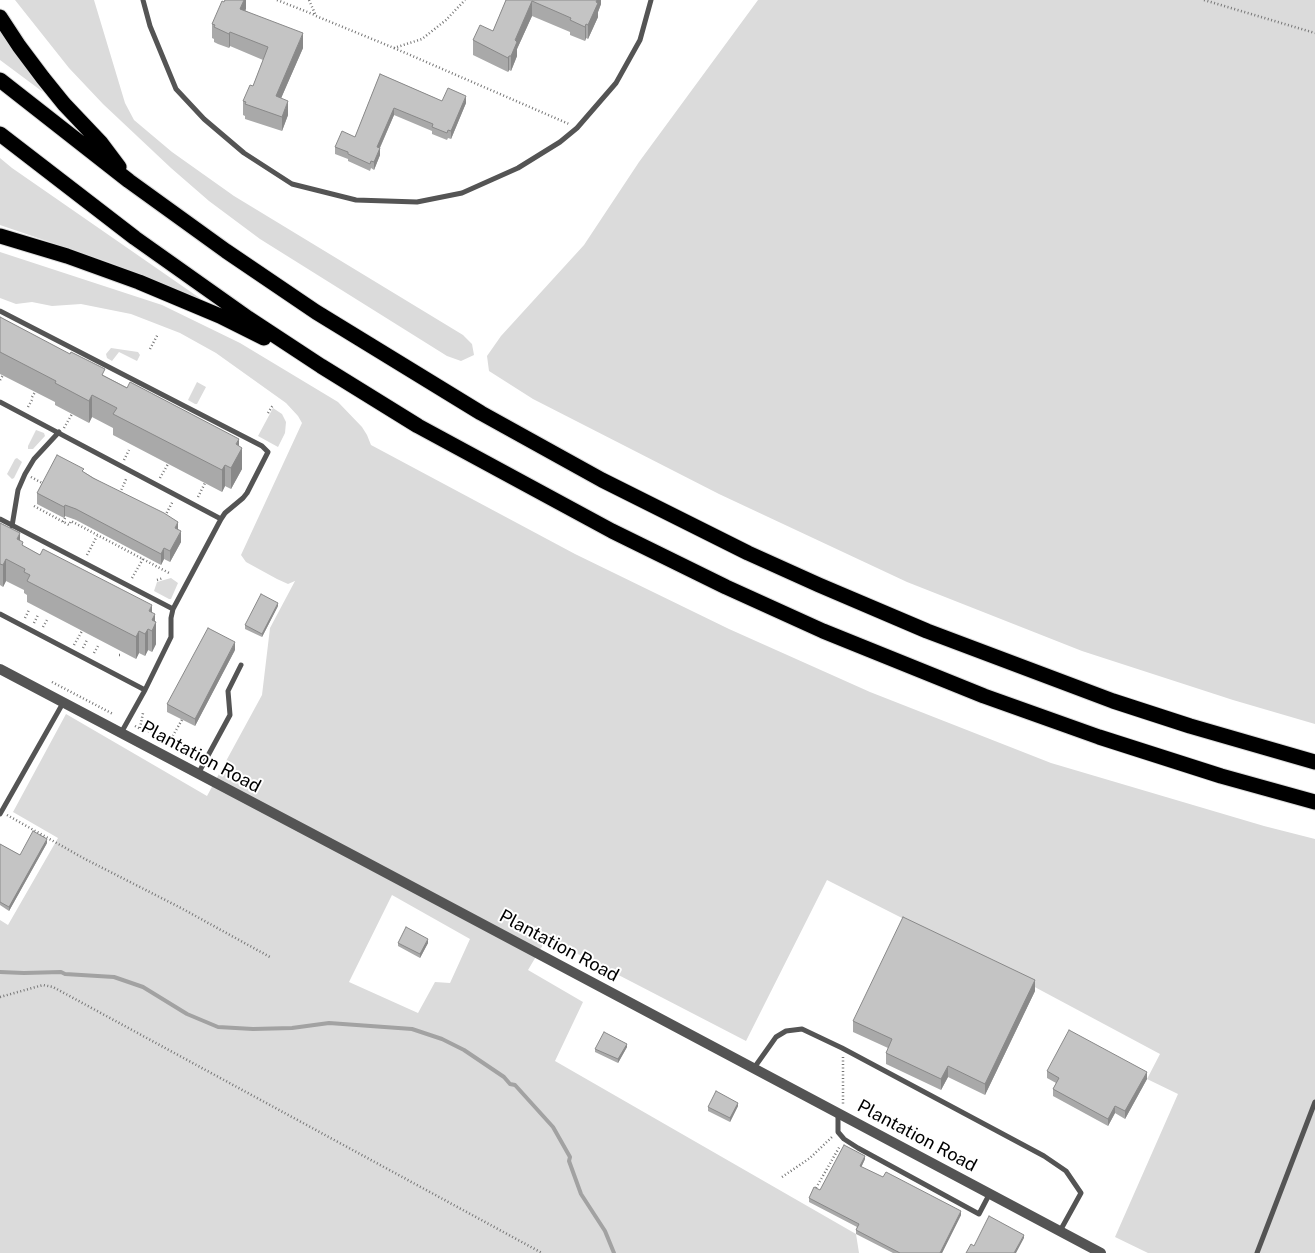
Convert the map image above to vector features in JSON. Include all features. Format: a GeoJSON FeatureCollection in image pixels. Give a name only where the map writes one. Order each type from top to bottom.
{"type":"FeatureCollection","features":[{"type":"Feature","properties":{"kind":"highway"},"geometry":{"type":"LineString","coordinates":[[0,17],[43,78],[64,104],[101,143],[129,180]]}},
{"type":"Feature","properties":{"kind":"highway"},"geometry":{"type":"LineString","coordinates":[[0,80],[129,180],[226,251],[308,307],[436,386],[602,480],[819,586],[891,616],[1029,670],[1190,726],[1315,762]]}},
{"type":"Feature","properties":{"kind":"highway"},"geometry":{"type":"LineString","coordinates":[[0,134],[135,238],[248,318],[418,426],[563,506],[678,564],[823,631],[984,696],[1099,737],[1221,776],[1315,802]]}},
{"type":"Feature","properties":{"kind":"highway"},"geometry":{"type":"LineString","coordinates":[[0,236],[67,256],[139,282],[220,316],[321,366]]}},
{"type":"Feature","properties":{"kind":"street","name":"Plantation Road"},"geometry":{"type":"LineString","coordinates":[[0,670],[754,1069],[841,1110],[1102,1253]]}},
{"type":"Feature","properties":{"kind":"lane"},"geometry":{"type":"LineString","coordinates":[[142,0],[150,26],[176,90],[204,119],[244,153],[292,184],[356,200],[417,202],[462,194],[518,168],[560,142],[577,128],[616,83],[640,40],[651,0]]}},
{"type":"Feature","properties":{"kind":"lane"},"geometry":{"type":"LineString","coordinates":[[0,311],[265,448],[268,452],[247,493],[225,512],[221,518],[173,609],[171,637],[121,733]]}},
{"type":"Feature","properties":{"kind":"lane"},"geometry":{"type":"LineString","coordinates":[[0,402],[62,430],[221,518]]}},
{"type":"Feature","properties":{"kind":"lane"},"geometry":{"type":"LineString","coordinates":[[12,526],[18,490],[24,474],[34,459],[62,430]]}},
{"type":"Feature","properties":{"kind":"lane"},"geometry":{"type":"LineString","coordinates":[[0,519],[173,609]]}},
{"type":"Feature","properties":{"kind":"lane"},"geometry":{"type":"LineString","coordinates":[[0,614],[145,690]]}},
{"type":"Feature","properties":{"kind":"lane"},"geometry":{"type":"LineString","coordinates":[[198,774],[230,715],[228,690],[241,664]]}},
{"type":"Feature","properties":{"kind":"lane"},"geometry":{"type":"LineString","coordinates":[[1,813],[63,703]]}},
{"type":"Feature","properties":{"kind":"lane"},"geometry":{"type":"LineString","coordinates":[[754,1069],[776,1036],[786,1031],[802,1029],[842,1048],[1044,1156],[1066,1171],[1081,1193],[1060,1231]]}},
{"type":"Feature","properties":{"kind":"lane"},"geometry":{"type":"LineString","coordinates":[[1257,1253],[1315,1102]]}},
{"type":"Feature","properties":{"kind":"lane"},"geometry":{"type":"LineString","coordinates":[[841,1110],[837,1124],[838,1132],[844,1139],[858,1148],[979,1214],[990,1193]]}},
{"type":"Feature","properties":{"kind":"path"},"geometry":{"type":"LineString","coordinates":[[277,0],[394,48],[577,128]]}},
{"type":"Feature","properties":{"kind":"path"},"geometry":{"type":"LineString","coordinates":[[309,0],[316,16]]}},
{"type":"Feature","properties":{"kind":"path"},"geometry":{"type":"LineString","coordinates":[[394,48],[422,40],[446,20],[465,0]]}},
{"type":"Feature","properties":{"kind":"path"},"geometry":{"type":"LineString","coordinates":[[1204,0],[1315,33]]}},
{"type":"Feature","properties":{"kind":"path"},"geometry":{"type":"LineString","coordinates":[[150,349],[158,334]]}},
{"type":"Feature","properties":{"kind":"path"},"geometry":{"type":"LineString","coordinates":[[0,382],[3,375]]}},
{"type":"Feature","properties":{"kind":"path"},"geometry":{"type":"LineString","coordinates":[[32,397],[35,392]]}},
{"type":"Feature","properties":{"kind":"path"},"geometry":{"type":"LineString","coordinates":[[268,413],[273,405]]}},
{"type":"Feature","properties":{"kind":"path"},"geometry":{"type":"LineString","coordinates":[[62,430],[72,414]]}},
{"type":"Feature","properties":{"kind":"path"},"geometry":{"type":"LineString","coordinates":[[165,469],[168,464]]}},
{"type":"Feature","properties":{"kind":"path"},"geometry":{"type":"LineString","coordinates":[[40,482],[46,484]]}},
{"type":"Feature","properties":{"kind":"path"},"geometry":{"type":"LineString","coordinates":[[203,488],[205,483]]}},
{"type":"Feature","properties":{"kind":"path"},"geometry":{"type":"LineString","coordinates":[[117,498],[123,485]]}},
{"type":"Feature","properties":{"kind":"path"},"geometry":{"type":"LineString","coordinates":[[34,506],[69,525],[70,521],[98,534],[171,574]]}},
{"type":"Feature","properties":{"kind":"path"},"geometry":{"type":"LineString","coordinates":[[162,522],[169,509]]}},
{"type":"Feature","properties":{"kind":"path"},"geometry":{"type":"LineString","coordinates":[[63,522],[66,516]]}},
{"type":"Feature","properties":{"kind":"path"},"geometry":{"type":"LineString","coordinates":[[91,548],[98,534]]}},
{"type":"Feature","properties":{"kind":"path"},"geometry":{"type":"LineString","coordinates":[[136,571],[143,557]]}},
{"type":"Feature","properties":{"kind":"path"},"geometry":{"type":"LineString","coordinates":[[157,580],[163,578]]}},
{"type":"Feature","properties":{"kind":"path"},"geometry":{"type":"LineString","coordinates":[[78,636],[82,631]]}},
{"type":"Feature","properties":{"kind":"path"},"geometry":{"type":"LineString","coordinates":[[118,654],[119,650]]}},
{"type":"Feature","properties":{"kind":"path"},"geometry":{"type":"LineString","coordinates":[[52,682],[112,714]]}},
{"type":"Feature","properties":{"kind":"path"},"geometry":{"type":"LineString","coordinates":[[140,728],[143,714]]}},
{"type":"Feature","properties":{"kind":"path"},"geometry":{"type":"LineString","coordinates":[[171,739],[183,718]]}},
{"type":"Feature","properties":{"kind":"path"},"geometry":{"type":"LineString","coordinates":[[135,726],[158,733]]}},
{"type":"Feature","properties":{"kind":"path"},"geometry":{"type":"LineString","coordinates":[[1,813],[85,860],[181,908],[270,957]]}},
{"type":"Feature","properties":{"kind":"path"},"geometry":{"type":"LineString","coordinates":[[0,998],[43,985],[53,987],[542,1253]]}},
{"type":"Feature","properties":{"kind":"path"},"geometry":{"type":"LineString","coordinates":[[841,1110],[842,1048]]}},
{"type":"Feature","properties":{"kind":"path"},"geometry":{"type":"LineString","coordinates":[[782,1177],[810,1158],[838,1132]]}},
{"type":"Feature","properties":{"kind":"path"},"geometry":{"type":"LineString","coordinates":[[816,1188],[844,1139]]}},
{"type":"Feature","properties":{"kind":"shaded area"},"geometry":{"type":"Polygon","coordinates":[[[15,0],[94,0],[125,103],[134,120],[172,152],[234,196],[463,335],[472,344],[474,355],[461,361],[447,356],[260,239],[209,201],[103,104],[69,68],[15,0]]]}},
{"type":"Feature","properties":{"kind":"shaded area"},"geometry":{"type":"Polygon","coordinates":[[[758,0],[1315,0],[1315,724],[1233,700],[1082,651],[907,582],[719,494],[533,399],[489,371],[487,356],[501,336],[584,245],[639,162],[758,0]]]}},
{"type":"Feature","properties":{"kind":"shaded area"},"geometry":{"type":"Polygon","coordinates":[[[0,29],[11,48],[43,92],[0,60],[0,29]]]}},
{"type":"Feature","properties":{"kind":"shaded area"},"geometry":{"type":"Polygon","coordinates":[[[0,158],[214,308],[111,263],[0,225],[0,158]]]}},
{"type":"Feature","properties":{"kind":"shaded area"},"geometry":{"type":"Polygon","coordinates":[[[0,252],[162,305],[240,343],[338,402],[362,427],[371,445],[575,554],[729,629],[870,692],[1051,763],[1264,826],[1315,839],[1315,1253],[1148,1253],[1115,1237],[1178,1094],[1147,1079],[1160,1054],[973,954],[827,880],[746,1041],[547,938],[528,970],[583,1002],[555,1061],[856,1234],[859,1253],[0,1253],[0,920],[8,925],[58,838],[13,812],[66,714],[207,796],[262,695],[270,628],[295,581],[288,584],[277,579],[246,562],[241,555],[302,423],[286,403],[216,353],[180,333],[131,314],[81,304],[52,306],[32,302],[16,304],[0,298],[0,252]],[[392,895],[349,982],[418,1013],[435,982],[450,983],[470,939],[392,895]]]}},
{"type":"Feature","properties":{"kind":"shaded area"},"geometry":{"type":"Polygon","coordinates":[[[111,348],[138,352],[140,355],[137,361],[119,352],[112,361],[107,358],[106,354],[111,348]]]}},
{"type":"Feature","properties":{"kind":"shaded area"},"geometry":{"type":"Polygon","coordinates":[[[197,382],[206,387],[197,404],[195,404],[188,400],[197,382]]]}},
{"type":"Feature","properties":{"kind":"shaded area"},"geometry":{"type":"Polygon","coordinates":[[[273,408],[282,414],[286,422],[285,433],[278,447],[258,436],[273,408]]]}},
{"type":"Feature","properties":{"kind":"shaded area"},"geometry":{"type":"Polygon","coordinates":[[[36,430],[44,433],[45,436],[33,449],[28,449],[28,446],[36,430]]]}},
{"type":"Feature","properties":{"kind":"shaded area"},"geometry":{"type":"Polygon","coordinates":[[[17,458],[22,462],[12,479],[7,474],[17,458]]]}},
{"type":"Feature","properties":{"kind":"shaded area"},"geometry":{"type":"Polygon","coordinates":[[[171,578],[178,583],[171,599],[154,591],[157,582],[171,578]]]}},
{"type":"Feature","properties":{"kind":"building"},"geometry":{"type":"Polygon","coordinates":[[[225,0],[244,0],[240,9],[303,33],[276,96],[288,101],[282,117],[245,104],[246,102],[243,101],[250,85],[253,86],[268,47],[214,27],[215,25],[212,24],[222,1],[224,2],[225,0]]]}},
{"type":"Feature","properties":{"kind":"building"},"geometry":{"type":"Polygon","coordinates":[[[506,0],[597,0],[596,2],[598,3],[588,25],[586,24],[585,27],[570,20],[571,18],[532,1],[515,40],[517,42],[511,56],[508,58],[473,40],[480,25],[493,31],[506,0]]]}},
{"type":"Feature","properties":{"kind":"building"},"geometry":{"type":"Polygon","coordinates":[[[380,74],[442,101],[448,88],[466,96],[451,131],[448,130],[447,133],[432,127],[433,124],[394,108],[377,147],[380,148],[374,162],[371,161],[370,164],[335,147],[342,131],[355,137],[380,74]]]}},
{"type":"Feature","properties":{"kind":"building"},"geometry":{"type":"Polygon","coordinates":[[[0,317],[70,354],[71,352],[105,369],[102,375],[127,388],[130,382],[239,439],[236,444],[242,448],[231,468],[225,465],[222,470],[113,414],[117,408],[92,395],[89,401],[55,383],[56,381],[0,352],[0,317]]]}},
{"type":"Feature","properties":{"kind":"building"},"geometry":{"type":"Polygon","coordinates":[[[57,455],[84,469],[82,471],[93,478],[164,513],[178,522],[175,528],[181,531],[170,551],[164,548],[161,554],[76,509],[65,505],[64,507],[37,493],[57,455]]]}},
{"type":"Feature","properties":{"kind":"building"},"geometry":{"type":"Polygon","coordinates":[[[0,523],[20,533],[17,539],[23,542],[22,545],[40,555],[43,549],[152,605],[149,611],[155,614],[152,620],[156,622],[152,631],[148,629],[145,634],[139,631],[136,637],[27,581],[30,575],[24,572],[25,569],[6,559],[3,565],[0,564],[0,523]]]}},
{"type":"Feature","properties":{"kind":"building"},"geometry":{"type":"Polygon","coordinates":[[[261,594],[278,603],[262,634],[245,625],[261,594]]]}},
{"type":"Feature","properties":{"kind":"building"},"geometry":{"type":"Polygon","coordinates":[[[208,628],[235,642],[195,719],[167,704],[208,628]]]}},
{"type":"Feature","properties":{"kind":"building"},"geometry":{"type":"Polygon","coordinates":[[[33,831],[47,839],[9,907],[0,902],[0,844],[20,855],[33,831]]]}},
{"type":"Feature","properties":{"kind":"building"},"geometry":{"type":"Polygon","coordinates":[[[903,917],[1035,980],[985,1084],[948,1066],[941,1079],[886,1053],[892,1039],[853,1021],[903,917]]]}},
{"type":"Feature","properties":{"kind":"building"},"geometry":{"type":"Polygon","coordinates":[[[406,927],[428,939],[420,954],[398,943],[406,927]]]}},
{"type":"Feature","properties":{"kind":"building"},"geometry":{"type":"Polygon","coordinates":[[[1069,1030],[1147,1072],[1125,1111],[1115,1106],[1108,1119],[1053,1089],[1059,1078],[1047,1071],[1069,1030]]]}},
{"type":"Feature","properties":{"kind":"building"},"geometry":{"type":"Polygon","coordinates":[[[604,1032],[627,1044],[618,1059],[595,1049],[604,1032]]]}},
{"type":"Feature","properties":{"kind":"building"},"geometry":{"type":"Polygon","coordinates":[[[716,1091],[738,1103],[730,1118],[708,1107],[716,1091]]]}},
{"type":"Feature","properties":{"kind":"building"},"geometry":{"type":"Polygon","coordinates":[[[844,1145],[865,1156],[860,1166],[883,1177],[886,1172],[961,1211],[940,1253],[900,1253],[856,1230],[859,1224],[809,1198],[814,1187],[820,1190],[844,1145]]]}},
{"type":"Feature","properties":{"kind":"building"},"geometry":{"type":"Polygon","coordinates":[[[989,1216],[1024,1235],[1014,1253],[966,1253],[971,1244],[974,1246],[989,1216]]]}},
{"type":"Feature","properties":{"kind":"waterway"},"geometry":{"type":"LineString","coordinates":[[0,972],[61,972],[65,974],[114,977],[143,987],[187,1014],[218,1027],[253,1029],[292,1028],[329,1023],[412,1029],[442,1039],[464,1050],[504,1077],[510,1084],[515,1085],[553,1127],[570,1157],[569,1161],[581,1194],[605,1231],[614,1253]]}}]}
